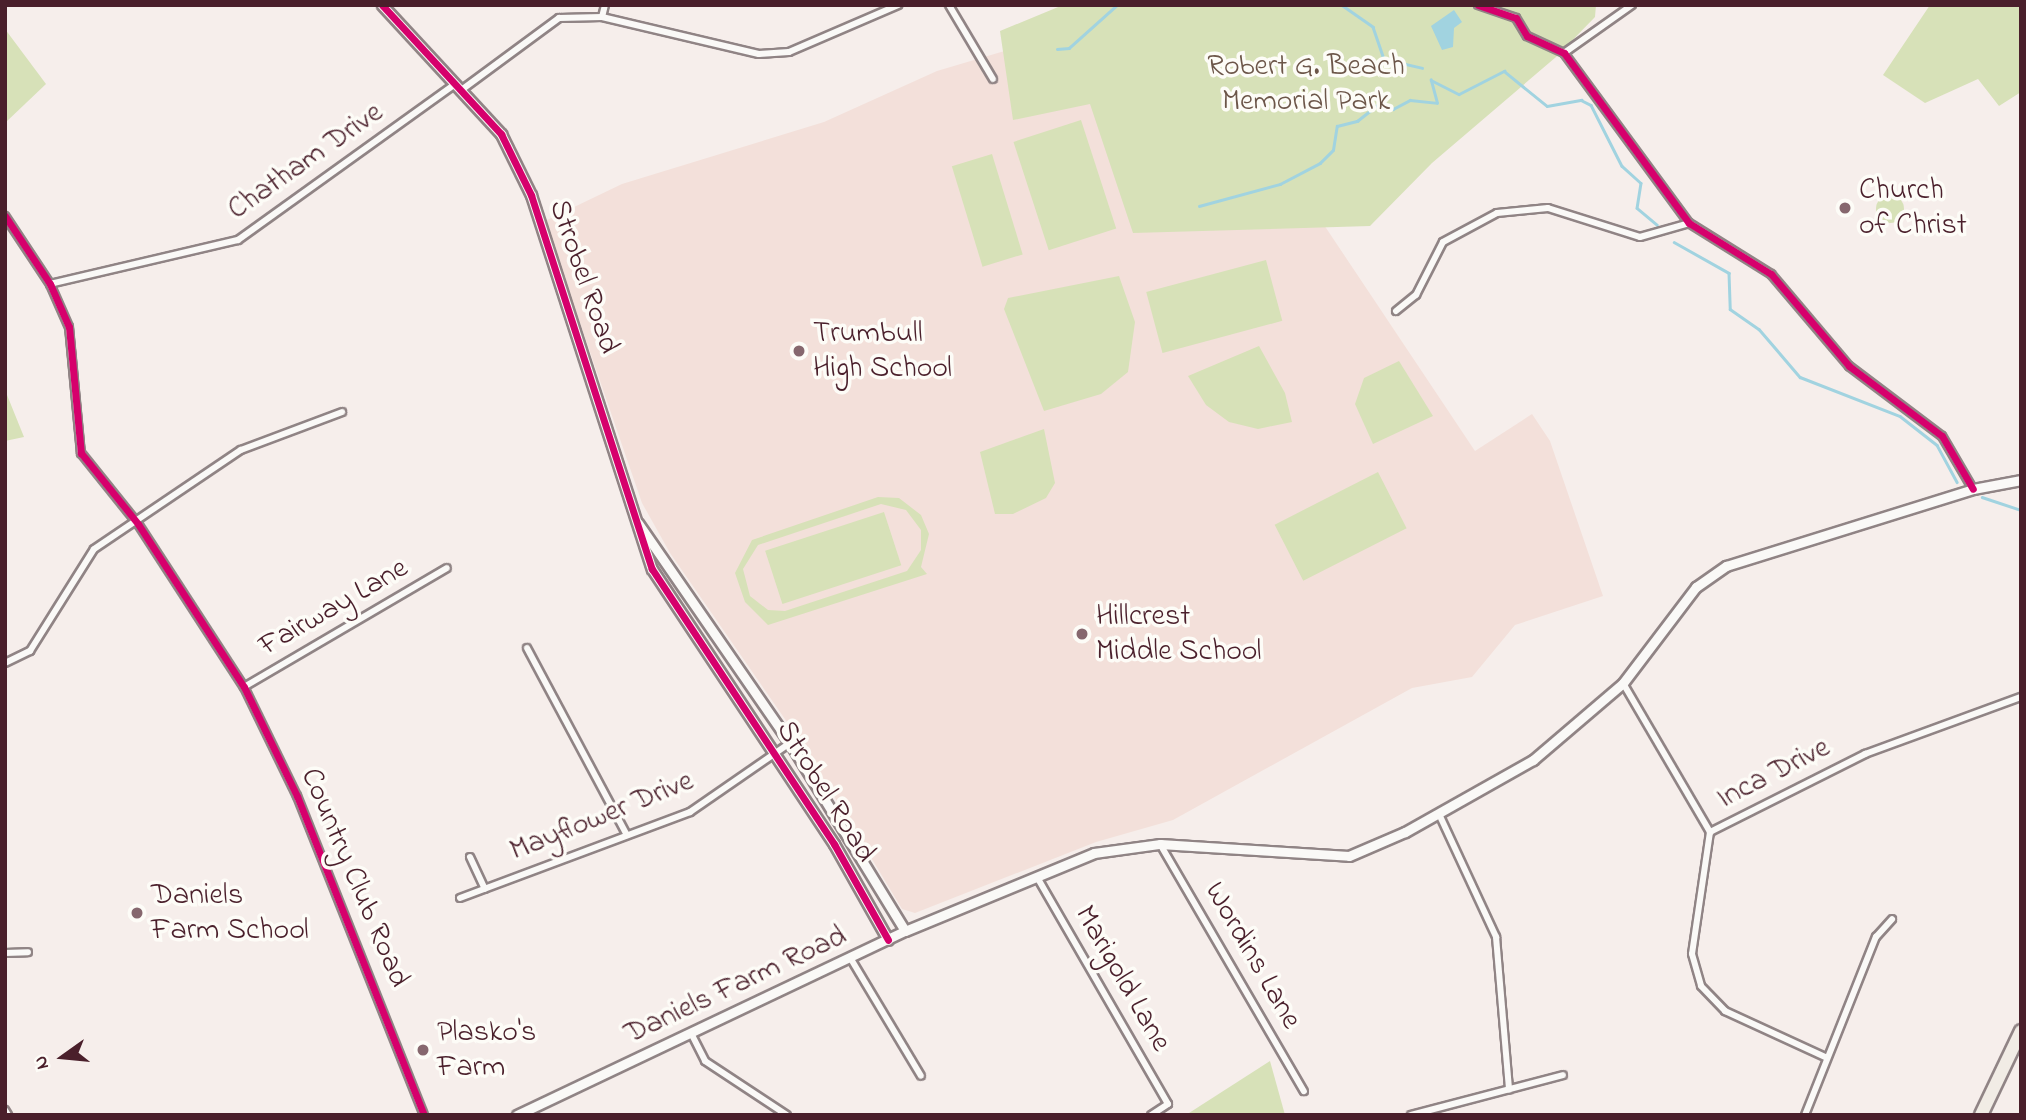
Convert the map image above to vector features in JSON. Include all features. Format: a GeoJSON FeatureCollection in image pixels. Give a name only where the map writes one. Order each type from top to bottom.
{"type":"FeatureCollection","features":[{"type":"Feature","properties":{"kind":"highway"},"geometry":{"type":"LineString","coordinates":[[1981,1115],[2021,1031]]}},
{"type":"Feature","properties":{"kind":"main road","name":"Strobel Road"},"geometry":{"type":"LineString","coordinates":[[382,5],[501,134],[531,195],[636,522],[638,539],[671,602],[775,753],[888,940]]}},
{"type":"Feature","properties":{"kind":"main road","name":"Daniels Farm Road"},"geometry":{"type":"LineString","coordinates":[[517,1115],[692,1035],[905,931],[1094,853],[1160,844],[1349,856],[1439,814],[1534,760],[1623,684],[1696,587],[1726,566],[1973,489],[2021,480]]}},
{"type":"Feature","properties":{"kind":"main road","name":"Strobel Road"},"geometry":{"type":"LineString","coordinates":[[636,522],[790,743],[905,931]]}},
{"type":"Feature","properties":{"kind":"main road"},"geometry":{"type":"LineString","coordinates":[[671,602],[684,593]]}},
{"type":"Feature","properties":{"kind":"street"},"geometry":{"type":"LineString","coordinates":[[602,18],[605,5]]}},
{"type":"Feature","properties":{"kind":"street","name":"Chatham Drive"},"geometry":{"type":"LineString","coordinates":[[50,284],[238,240],[545,24],[576,15],[602,18],[759,54],[789,52],[898,5]]}},
{"type":"Feature","properties":{"kind":"street"},"geometry":{"type":"LineString","coordinates":[[948,5],[993,79]]}},
{"type":"Feature","properties":{"kind":"street"},"geometry":{"type":"LineString","coordinates":[[1478,5],[1516,18],[1543,45],[1564,53],[1689,223],[1771,274],[1849,366],[1942,436],[1973,489]]}},
{"type":"Feature","properties":{"kind":"street"},"geometry":{"type":"LineString","coordinates":[[1564,53],[1632,5]]}},
{"type":"Feature","properties":{"kind":"street"},"geometry":{"type":"LineString","coordinates":[[1396,311],[1416,295],[1443,242],[1497,213],[1548,208],[1640,237],[1689,223]]}},
{"type":"Feature","properties":{"kind":"street","name":"Country Club Road"},"geometry":{"type":"LineString","coordinates":[[5,216],[50,284],[69,327],[81,453],[138,524],[244,687],[297,796],[424,1115]]}},
{"type":"Feature","properties":{"kind":"street"},"geometry":{"type":"LineString","coordinates":[[5,663],[30,651],[94,549],[138,524],[241,450],[342,412]]}},
{"type":"Feature","properties":{"kind":"street","name":"Fairway Lane"},"geometry":{"type":"LineString","coordinates":[[244,687],[447,568]]}},
{"type":"Feature","properties":{"kind":"street"},"geometry":{"type":"LineString","coordinates":[[527,648],[626,835]]}},
{"type":"Feature","properties":{"kind":"street","name":"Inca Drive"},"geometry":{"type":"LineString","coordinates":[[1623,684],[1710,832],[1865,754],[2021,697]]}},
{"type":"Feature","properties":{"kind":"street","name":"Mayflower Drive"},"geometry":{"type":"LineString","coordinates":[[460,898],[690,812],[790,743]]}},
{"type":"Feature","properties":{"kind":"street"},"geometry":{"type":"LineString","coordinates":[[1439,814],[1496,937],[1509,1089]]}},
{"type":"Feature","properties":{"kind":"street"},"geometry":{"type":"LineString","coordinates":[[1710,832],[1692,954],[1700,986],[1725,1011],[1827,1058]]}},
{"type":"Feature","properties":{"kind":"street","name":"Wordins Lane"},"geometry":{"type":"LineString","coordinates":[[1160,844],[1304,1091]]}},
{"type":"Feature","properties":{"kind":"street"},"geometry":{"type":"LineString","coordinates":[[470,857],[485,889]]}},
{"type":"Feature","properties":{"kind":"street","name":"Marigold Lane"},"geometry":{"type":"LineString","coordinates":[[1037,877],[1168,1104],[1151,1115]]}},
{"type":"Feature","properties":{"kind":"street"},"geometry":{"type":"LineString","coordinates":[[1805,1115],[1876,937],[1892,919]]}},
{"type":"Feature","properties":{"kind":"street"},"geometry":{"type":"LineString","coordinates":[[5,953],[28,952]]}},
{"type":"Feature","properties":{"kind":"street"},"geometry":{"type":"LineString","coordinates":[[851,959],[920,1076]]}},
{"type":"Feature","properties":{"kind":"street"},"geometry":{"type":"LineString","coordinates":[[692,1035],[705,1061],[787,1115]]}},
{"type":"Feature","properties":{"kind":"street"},"geometry":{"type":"LineString","coordinates":[[1410,1115],[1563,1074]]}},
{"type":"Feature","properties":{"kind":"street"},"geometry":{"type":"LineString","coordinates":[[5,1110],[8,1115]]}},
{"type":"Feature","properties":{"kind":"shaded area"},"geometry":{"type":"Polygon","coordinates":[[[1028,44],[1292,177],[1475,451],[1532,414],[1550,441],[1603,596],[1515,625],[1472,677],[1412,688],[1173,820],[1096,842],[915,913],[902,909],[805,748],[670,553],[642,503],[545,221],[622,184],[824,122],[937,71],[1028,44]]]}},
{"type":"Feature","properties":{"kind":"green space","name":"Robert G. Beach Memorial Park"},"geometry":{"type":"Polygon","coordinates":[[[1063,5],[1596,5],[1595,17],[1556,57],[1432,163],[1370,226],[1133,233],[1090,104],[1013,120],[1000,31],[1063,5]]]}},
{"type":"Feature","properties":{"kind":"green space"},"geometry":{"type":"Polygon","coordinates":[[[1930,5],[2021,5],[2021,92],[1999,106],[1978,79],[1925,103],[1883,75],[1930,5]]]}},
{"type":"Feature","properties":{"kind":"green space"},"geometry":{"type":"Polygon","coordinates":[[[5,29],[46,84],[5,123],[5,29]]]}},
{"type":"Feature","properties":{"kind":"green space"},"geometry":{"type":"Polygon","coordinates":[[[1081,120],[1116,228],[1049,250],[1013,142],[1081,120]]]}},
{"type":"Feature","properties":{"kind":"green space"},"geometry":{"type":"Polygon","coordinates":[[[992,154],[1023,254],[983,267],[952,166],[992,154]]]}},
{"type":"Feature","properties":{"kind":"green space"},"geometry":{"type":"Polygon","coordinates":[[[1890,195],[1900,199],[1904,209],[1900,219],[1890,223],[1880,219],[1876,209],[1880,199],[1890,195]]]}},
{"type":"Feature","properties":{"kind":"green space"},"geometry":{"type":"Polygon","coordinates":[[[1266,260],[1282,321],[1163,353],[1146,292],[1266,260]]]}},
{"type":"Feature","properties":{"kind":"green space"},"geometry":{"type":"Polygon","coordinates":[[[1119,276],[1135,322],[1128,372],[1101,394],[1044,411],[1004,309],[1008,298],[1119,276]]]}},
{"type":"Feature","properties":{"kind":"green space"},"geometry":{"type":"Polygon","coordinates":[[[1259,346],[1285,393],[1292,422],[1258,429],[1229,422],[1206,405],[1188,376],[1259,346]]]}},
{"type":"Feature","properties":{"kind":"green space"},"geometry":{"type":"Polygon","coordinates":[[[1399,361],[1433,416],[1373,444],[1355,404],[1364,378],[1399,361]]]}},
{"type":"Feature","properties":{"kind":"green space"},"geometry":{"type":"Polygon","coordinates":[[[5,390],[24,437],[5,441],[5,390]]]}},
{"type":"Feature","properties":{"kind":"green space"},"geometry":{"type":"Polygon","coordinates":[[[1044,429],[1055,483],[1046,498],[1013,514],[995,514],[980,452],[1044,429]]]}},
{"type":"Feature","properties":{"kind":"green space"},"geometry":{"type":"Polygon","coordinates":[[[1378,472],[1407,528],[1303,581],[1275,525],[1378,472]]]}},
{"type":"Feature","properties":{"kind":"green space"},"geometry":{"type":"Polygon","coordinates":[[[878,497],[899,498],[921,515],[929,534],[921,567],[927,574],[768,625],[745,602],[735,573],[752,540],[878,497]],[[881,504],[758,545],[743,569],[750,596],[768,610],[785,611],[907,571],[921,550],[921,530],[906,510],[881,504]]]}},
{"type":"Feature","properties":{"kind":"green space"},"geometry":{"type":"Polygon","coordinates":[[[884,512],[901,565],[782,604],[765,551],[884,512]]]}},
{"type":"Feature","properties":{"kind":"green space"},"geometry":{"type":"Polygon","coordinates":[[[1270,1061],[1285,1115],[1190,1115],[1189,1113],[1270,1061]]]}},
{"type":"Feature","properties":{"kind":"water"},"geometry":{"type":"Polygon","coordinates":[[[1454,10],[1462,22],[1454,28],[1453,47],[1442,50],[1431,26],[1454,10]]]}},
{"type":"Feature","properties":{"kind":"waterway"},"geometry":{"type":"LineString","coordinates":[[1057,49],[1069,48],[1117,5]]}},
{"type":"Feature","properties":{"kind":"waterway"},"geometry":{"type":"LineString","coordinates":[[1342,5],[1373,27],[1384,59],[1422,68]]}},
{"type":"Feature","properties":{"kind":"waterway"},"geometry":{"type":"LineString","coordinates":[[1199,206],[1280,184],[1320,163],[1333,150],[1337,126],[1357,121],[1381,102],[1393,109],[1410,100],[1437,103],[1431,80],[1459,94],[1504,71],[1547,106],[1581,100],[1591,105],[1622,166],[1641,183],[1637,208],[1657,225]]}},
{"type":"Feature","properties":{"kind":"waterway"},"geometry":{"type":"LineString","coordinates":[[1674,242],[1729,273],[1730,309],[1759,329],[1800,377],[1900,416],[1937,445],[1957,482]]}},
{"type":"Feature","properties":{"kind":"waterway"},"geometry":{"type":"LineString","coordinates":[[1982,497],[2021,510]]}},
{"type":"Feature","properties":{"kind":"cycle path"},"geometry":{"type":"LineString","coordinates":[[382,5],[501,134],[531,195],[652,569],[834,844],[888,940]]}},
{"type":"Feature","properties":{"kind":"cycle path"},"geometry":{"type":"LineString","coordinates":[[1478,5],[1516,18],[1527,36],[1564,53],[1689,223],[1771,274],[1849,366],[1942,436],[1973,489]]}},
{"type":"Feature","properties":{"kind":"cycle path"},"geometry":{"type":"LineString","coordinates":[[5,216],[50,284],[69,327],[81,453],[138,524],[244,687],[297,796],[424,1115]]}},
{"type":"Feature","properties":{"kind":"place","name":"Church of Christ"},"geometry":{"type":"Point","coordinates":[1845,208]}},
{"type":"Feature","properties":{"kind":"place","name":"Trumbull High School"},"geometry":{"type":"Point","coordinates":[799,351]}},
{"type":"Feature","properties":{"kind":"place","name":"Hillcrest Middle School"},"geometry":{"type":"Point","coordinates":[1082,634]}},
{"type":"Feature","properties":{"kind":"place","name":"Daniels Farm School"},"geometry":{"type":"Point","coordinates":[137,913]}},
{"type":"Feature","properties":{"kind":"place","name":"Plasko's Farm"},"geometry":{"type":"Point","coordinates":[423,1050]}}]}
